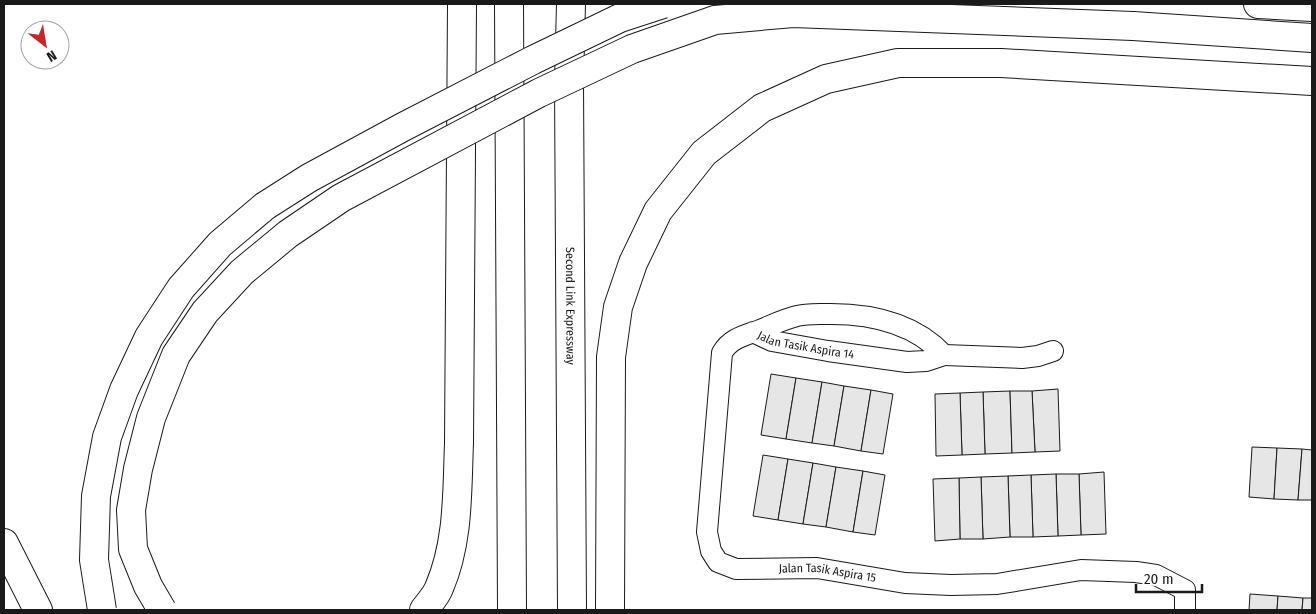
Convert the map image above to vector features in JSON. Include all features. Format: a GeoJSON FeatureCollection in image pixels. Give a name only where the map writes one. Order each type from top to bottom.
{"type":"FeatureCollection","features":[{"type":"Feature","properties":{"kind":"main road"},"geometry":{"type":"LineString","coordinates":[[424,610],[439,588],[452,545],[456,503],[459,443],[462,4]]}},
{"type":"Feature","properties":{"kind":"main road"},"geometry":{"type":"LineString","coordinates":[[509,4],[512,610]]}},
{"type":"Feature","properties":{"kind":"main road","name":"Second Link Expressway"},"geometry":{"type":"LineString","coordinates":[[571,4],[569,92],[572,610]]}},
{"type":"Feature","properties":{"kind":"main road"},"geometry":{"type":"LineString","coordinates":[[102,610],[94,560],[96,496],[107,437],[124,390],[149,337],[181,288],[220,244],[265,206],[309,178],[403,127],[533,60],[620,18],[663,4]]}},
{"type":"Feature","properties":{"kind":"main road"},"geometry":{"type":"LineString","coordinates":[[1258,4],[1312,7]]}},
{"type":"Feature","properties":{"kind":"main road"},"geometry":{"type":"LineString","coordinates":[[162,610],[148,586],[133,548],[131,510],[138,469],[151,418],[176,355],[205,312],[242,272],[288,234],[341,198],[548,89],[632,49],[715,20],[793,13],[1134,26],[1312,38]]}},
{"type":"Feature","properties":{"kind":"main road"},"geometry":{"type":"LineString","coordinates":[[610,610],[610,357],[618,307],[633,263],[658,211],[704,153],[762,108],[826,80],[898,63],[1001,63],[1312,81]]}},
{"type":"Feature","properties":{"kind":"main road"},"geometry":{"type":"LineString","coordinates":[[4,543],[38,610]]}},
{"type":"Feature","properties":{"kind":"street","name":"Jalan Tasik Aspira 14"},"geometry":{"type":"LineString","coordinates":[[753,332],[798,316],[856,314],[903,325],[935,345],[944,354]]}},
{"type":"Feature","properties":{"kind":"street","name":"Jalan Tasik Aspira 14"},"geometry":{"type":"LineString","coordinates":[[753,332],[772,341],[907,362],[926,361],[944,354],[1022,358],[1038,356],[1052,351]]}},
{"type":"Feature","properties":{"kind":"street","name":"Jalan Tasik Aspira 15"},"geometry":{"type":"LineString","coordinates":[[753,332],[733,340],[722,353],[707,532],[711,551],[718,562],[736,569],[817,568],[905,583],[951,585],[997,584],[1082,570],[1136,572],[1156,575],[1185,590],[1185,610]]}},
{"type":"Feature","properties":{"kind":"building"},"geometry":{"type":"Polygon","coordinates":[[[771,374],[796,378],[786,439],[761,435],[771,374]]]}},
{"type":"Feature","properties":{"kind":"building"},"geometry":{"type":"Polygon","coordinates":[[[796,378],[822,382],[812,443],[786,439],[796,378]]]}},
{"type":"Feature","properties":{"kind":"building"},"geometry":{"type":"Polygon","coordinates":[[[822,382],[844,386],[834,446],[812,443],[822,382]]]}},
{"type":"Feature","properties":{"kind":"building"},"geometry":{"type":"Polygon","coordinates":[[[844,386],[871,390],[861,451],[834,446],[844,386]]]}},
{"type":"Feature","properties":{"kind":"building"},"geometry":{"type":"Polygon","coordinates":[[[1058,389],[1060,451],[1035,452],[1032,391],[1058,389]]]}},
{"type":"Feature","properties":{"kind":"building"},"geometry":{"type":"Polygon","coordinates":[[[871,390],[893,394],[883,454],[861,451],[871,390]]]}},
{"type":"Feature","properties":{"kind":"building"},"geometry":{"type":"Polygon","coordinates":[[[1010,391],[1012,453],[985,454],[983,392],[1010,391]]]}},
{"type":"Feature","properties":{"kind":"building"},"geometry":{"type":"Polygon","coordinates":[[[1010,391],[1032,391],[1035,452],[1012,453],[1010,391]]]}},
{"type":"Feature","properties":{"kind":"building"},"geometry":{"type":"Polygon","coordinates":[[[983,392],[985,454],[962,455],[960,393],[983,392]]]}},
{"type":"Feature","properties":{"kind":"building"},"geometry":{"type":"Polygon","coordinates":[[[960,393],[962,455],[936,456],[935,394],[960,393]]]}},
{"type":"Feature","properties":{"kind":"building"},"geometry":{"type":"Polygon","coordinates":[[[1252,447],[1277,448],[1274,499],[1249,497],[1252,447]]]}},
{"type":"Feature","properties":{"kind":"building"},"geometry":{"type":"Polygon","coordinates":[[[1277,448],[1302,449],[1298,500],[1274,499],[1277,448]]]}},
{"type":"Feature","properties":{"kind":"building"},"geometry":{"type":"Polygon","coordinates":[[[1302,449],[1312,450],[1312,500],[1298,500],[1302,449]]]}},
{"type":"Feature","properties":{"kind":"building"},"geometry":{"type":"Polygon","coordinates":[[[763,455],[788,459],[778,520],[753,516],[763,455]]]}},
{"type":"Feature","properties":{"kind":"building"},"geometry":{"type":"Polygon","coordinates":[[[788,459],[813,463],[803,524],[778,520],[788,459]]]}},
{"type":"Feature","properties":{"kind":"building"},"geometry":{"type":"Polygon","coordinates":[[[813,463],[836,467],[826,527],[803,524],[813,463]]]}},
{"type":"Feature","properties":{"kind":"building"},"geometry":{"type":"Polygon","coordinates":[[[836,467],[863,471],[853,532],[826,527],[836,467]]]}},
{"type":"Feature","properties":{"kind":"building"},"geometry":{"type":"Polygon","coordinates":[[[863,471],[885,475],[875,535],[853,532],[863,471]]]}},
{"type":"Feature","properties":{"kind":"building"},"geometry":{"type":"Polygon","coordinates":[[[1104,472],[1106,534],[1081,535],[1079,474],[1104,472]]]}},
{"type":"Feature","properties":{"kind":"building"},"geometry":{"type":"Polygon","coordinates":[[[1056,474],[1079,474],[1081,535],[1058,536],[1056,474]]]}},
{"type":"Feature","properties":{"kind":"building"},"geometry":{"type":"Polygon","coordinates":[[[1056,474],[1058,536],[1033,537],[1031,475],[1056,474]]]}},
{"type":"Feature","properties":{"kind":"building"},"geometry":{"type":"Polygon","coordinates":[[[1031,475],[1033,537],[1010,537],[1008,476],[1031,475]]]}},
{"type":"Feature","properties":{"kind":"building"},"geometry":{"type":"Polygon","coordinates":[[[1008,476],[1010,537],[983,539],[981,477],[1008,476]]]}},
{"type":"Feature","properties":{"kind":"building"},"geometry":{"type":"Polygon","coordinates":[[[981,477],[983,539],[960,539],[959,478],[981,477]]]}},
{"type":"Feature","properties":{"kind":"building"},"geometry":{"type":"Polygon","coordinates":[[[959,478],[960,539],[935,541],[933,479],[959,478]]]}},
{"type":"Feature","properties":{"kind":"building"},"geometry":{"type":"Polygon","coordinates":[[[1250,594],[1278,596],[1277,610],[1249,610],[1250,594]]]}},
{"type":"Feature","properties":{"kind":"building"},"geometry":{"type":"Polygon","coordinates":[[[1278,596],[1303,598],[1302,610],[1277,610],[1278,596]]]}},
{"type":"Feature","properties":{"kind":"building"},"geometry":{"type":"Polygon","coordinates":[[[1303,598],[1312,598],[1312,610],[1302,610],[1303,598]]]}}]}
